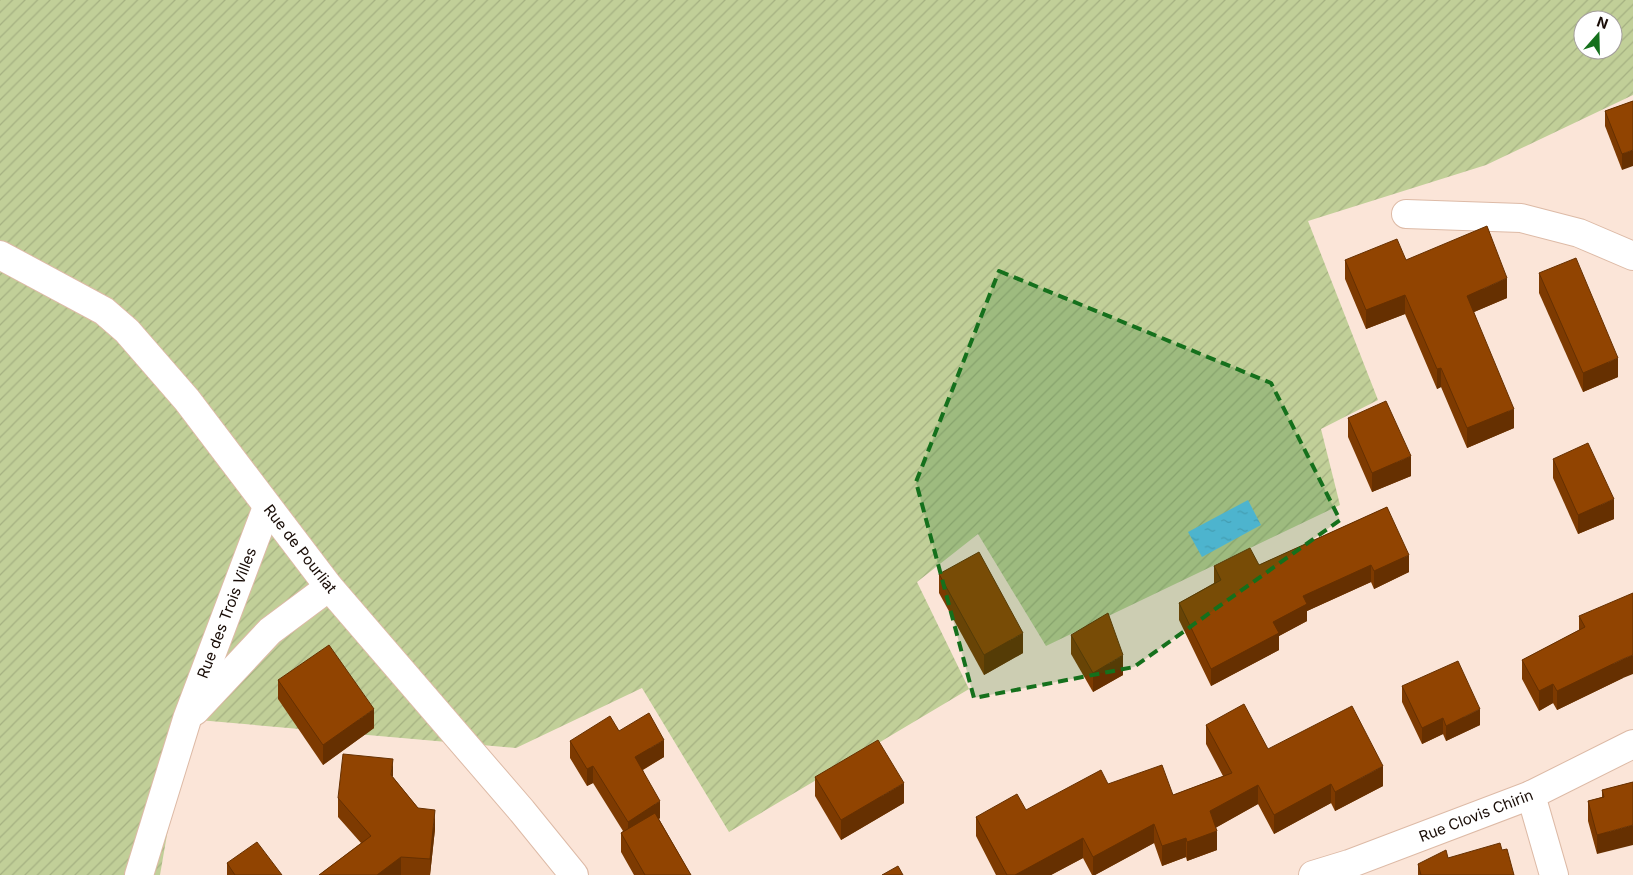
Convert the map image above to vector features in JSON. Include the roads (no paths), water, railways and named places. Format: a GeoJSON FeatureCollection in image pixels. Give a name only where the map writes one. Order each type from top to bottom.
{"type":"FeatureCollection","features":[{"type":"Feature","properties":{"kind":"street"},"geometry":{"type":"LineString","coordinates":[[1406,214],[1521,218],[1579,233],[1633,256]]}},
{"type":"Feature","properties":{"kind":"street","name":"Rue de Pourliat"},"geometry":{"type":"LineString","coordinates":[[0,254],[104,311],[127,331],[187,400],[328,587],[522,811],[574,875]]}},
{"type":"Feature","properties":{"kind":"street","name":"Rue des Trois Villes"},"geometry":{"type":"LineString","coordinates":[[139,875],[187,719],[267,507]]}},
{"type":"Feature","properties":{"kind":"street","name":"Rue des Trois Villes"},"geometry":{"type":"LineString","coordinates":[[187,719],[270,631],[328,587]]}},
{"type":"Feature","properties":{"kind":"street","name":"Rue Clovis Chirin"},"geometry":{"type":"LineString","coordinates":[[1313,875],[1349,864],[1531,796],[1633,744]]}},
{"type":"Feature","properties":{"kind":"street"},"geometry":{"type":"LineString","coordinates":[[1531,796],[1554,875]]}},
{"type":"Feature","properties":{"kind":"water"},"geometry":{"type":"Polygon","coordinates":[[[1248,500],[1261,525],[1202,557],[1188,532],[1248,500]]]}}]}
